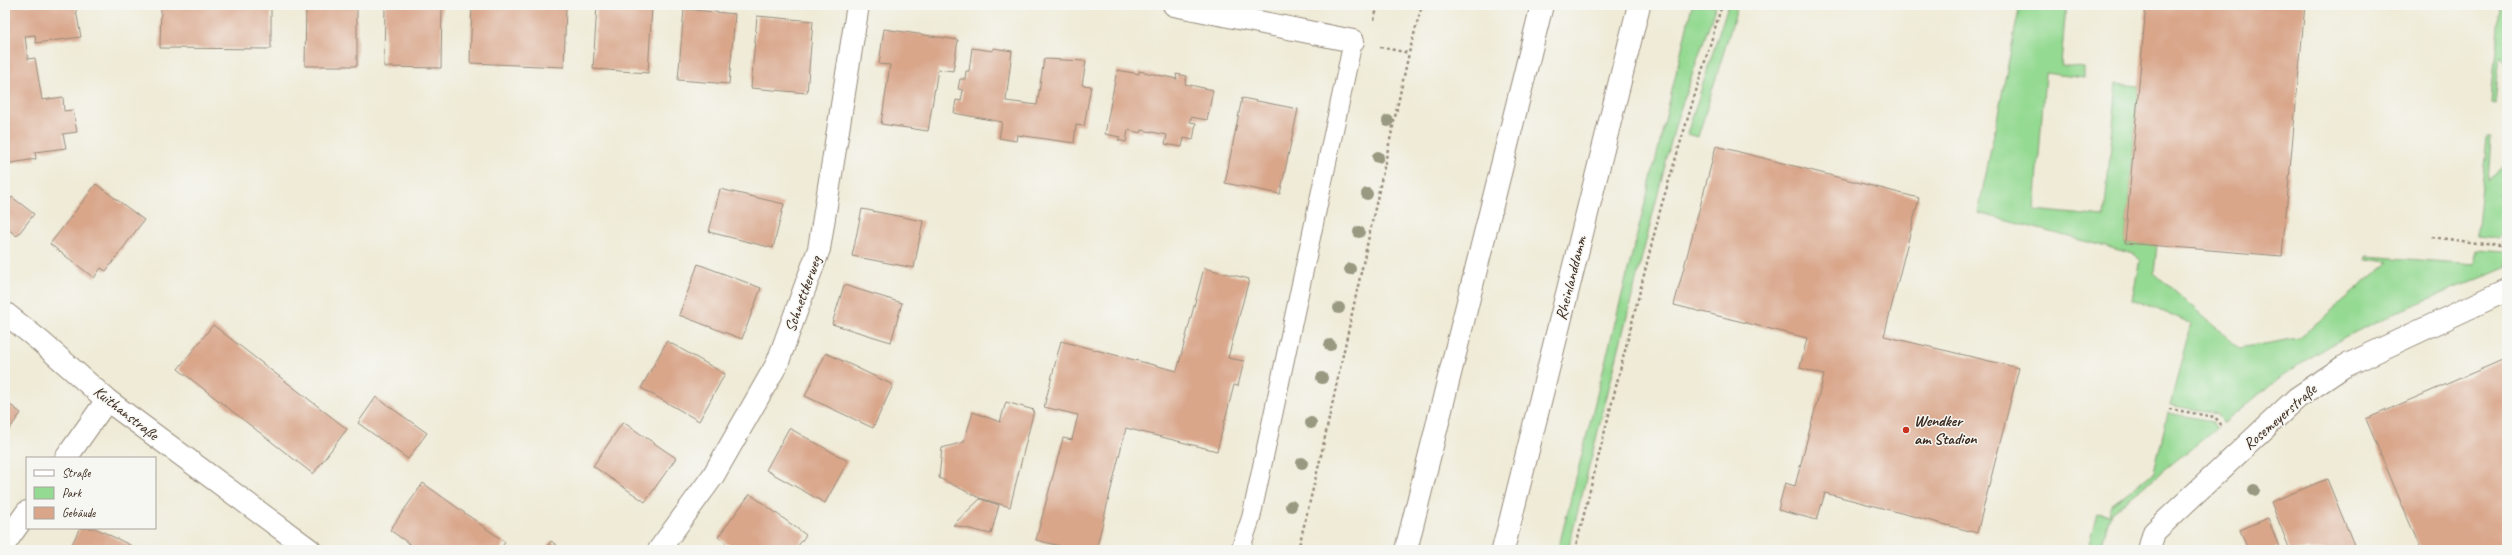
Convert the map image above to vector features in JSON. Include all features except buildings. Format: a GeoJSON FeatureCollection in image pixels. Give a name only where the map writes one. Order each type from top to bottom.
{"type":"FeatureCollection","features":[{"type":"Feature","properties":{"kind":"main road","name":"Schnettkerweg"},"geometry":{"type":"LineString","coordinates":[[659,550],[713,476],[777,364],[819,249],[858,5]]}},
{"type":"Feature","properties":{"kind":"main road"},"geometry":{"type":"LineString","coordinates":[[1174,5],[1353,41]]}},
{"type":"Feature","properties":{"kind":"main road"},"geometry":{"type":"LineString","coordinates":[[1406,550],[1542,5]]}},
{"type":"Feature","properties":{"kind":"main road","name":"Rheinlanddamm"},"geometry":{"type":"LineString","coordinates":[[1502,550],[1639,5]]}},
{"type":"Feature","properties":{"kind":"main road","name":"Rosemeyerstraße"},"geometry":{"type":"LineString","coordinates":[[2149,550],[2154,532],[2297,398],[2343,367],[2507,290]]}},
{"type":"Feature","properties":{"kind":"main road","name":"Kuithanstraße"},"geometry":{"type":"LineString","coordinates":[[5,313],[40,341],[107,400],[310,550]]}},
{"type":"Feature","properties":{"kind":"main road"},"geometry":{"type":"LineString","coordinates":[[67,457],[107,400]]}},
{"type":"Feature","properties":{"kind":"main road"},"geometry":{"type":"LineString","coordinates":[[5,543],[26,513]]}},
{"type":"Feature","properties":{"kind":"lane"},"geometry":{"type":"LineString","coordinates":[[1240,550],[1251,518],[1353,41]]}},
{"type":"Feature","properties":{"kind":"path"},"geometry":{"type":"LineString","coordinates":[[1298,550],[1320,460],[1409,52],[1422,5]]}},
{"type":"Feature","properties":{"kind":"path"},"geometry":{"type":"LineString","coordinates":[[1575,550],[1660,207],[1722,5]]}},
{"type":"Feature","properties":{"kind":"path"},"geometry":{"type":"LineString","coordinates":[[2432,237],[2500,246],[2507,240]]}},
{"type":"Feature","properties":{"kind":"path"},"geometry":{"type":"LineString","coordinates":[[2169,409],[2215,417],[2222,425]]}},
{"type":"Feature","properties":{"kind":"green space"},"geometry":{"type":"Polygon","coordinates":[[[1692,5],[1716,5],[1676,122],[1568,550],[1558,550],[1655,163],[1692,5]]]}},
{"type":"Feature","properties":{"kind":"green space"},"geometry":{"type":"Polygon","coordinates":[[[1728,5],[1738,5],[1698,137],[1687,134],[1728,5]]]}},
{"type":"Feature","properties":{"kind":"green space"},"geometry":{"type":"Polygon","coordinates":[[[2020,5],[2066,5],[2061,65],[2084,68],[2084,78],[2045,73],[2035,210],[2104,217],[2117,84],[2139,86],[2125,243],[2157,245],[2154,273],[2239,348],[2299,338],[2389,262],[2366,259],[2366,256],[2475,264],[2476,250],[2502,252],[2507,248],[2507,266],[2393,314],[2327,347],[2287,373],[2224,423],[2217,414],[2170,405],[2191,323],[2132,299],[2140,260],[2134,254],[1978,213],[2020,5]]]}},
{"type":"Feature","properties":{"kind":"green space"},"geometry":{"type":"Polygon","coordinates":[[[2500,5],[2507,5],[2507,65],[2500,56],[2495,104],[2491,103],[2500,5]]]}},
{"type":"Feature","properties":{"kind":"green space"},"geometry":{"type":"Polygon","coordinates":[[[2487,137],[2491,137],[2488,180],[2507,164],[2507,188],[2498,196],[2507,206],[2507,230],[2498,238],[2477,236],[2487,137]]]}},
{"type":"Feature","properties":{"kind":"green space"},"geometry":{"type":"Polygon","coordinates":[[[2168,413],[2212,421],[2217,428],[2111,512],[2100,550],[2087,550],[2097,513],[2108,515],[2110,506],[2154,472],[2168,413]]]}},
{"type":"Feature","properties":{"kind":"place","name":"Wendker am Stadion"},"geometry":{"type":"Point","coordinates":[1906,430]}}]}
